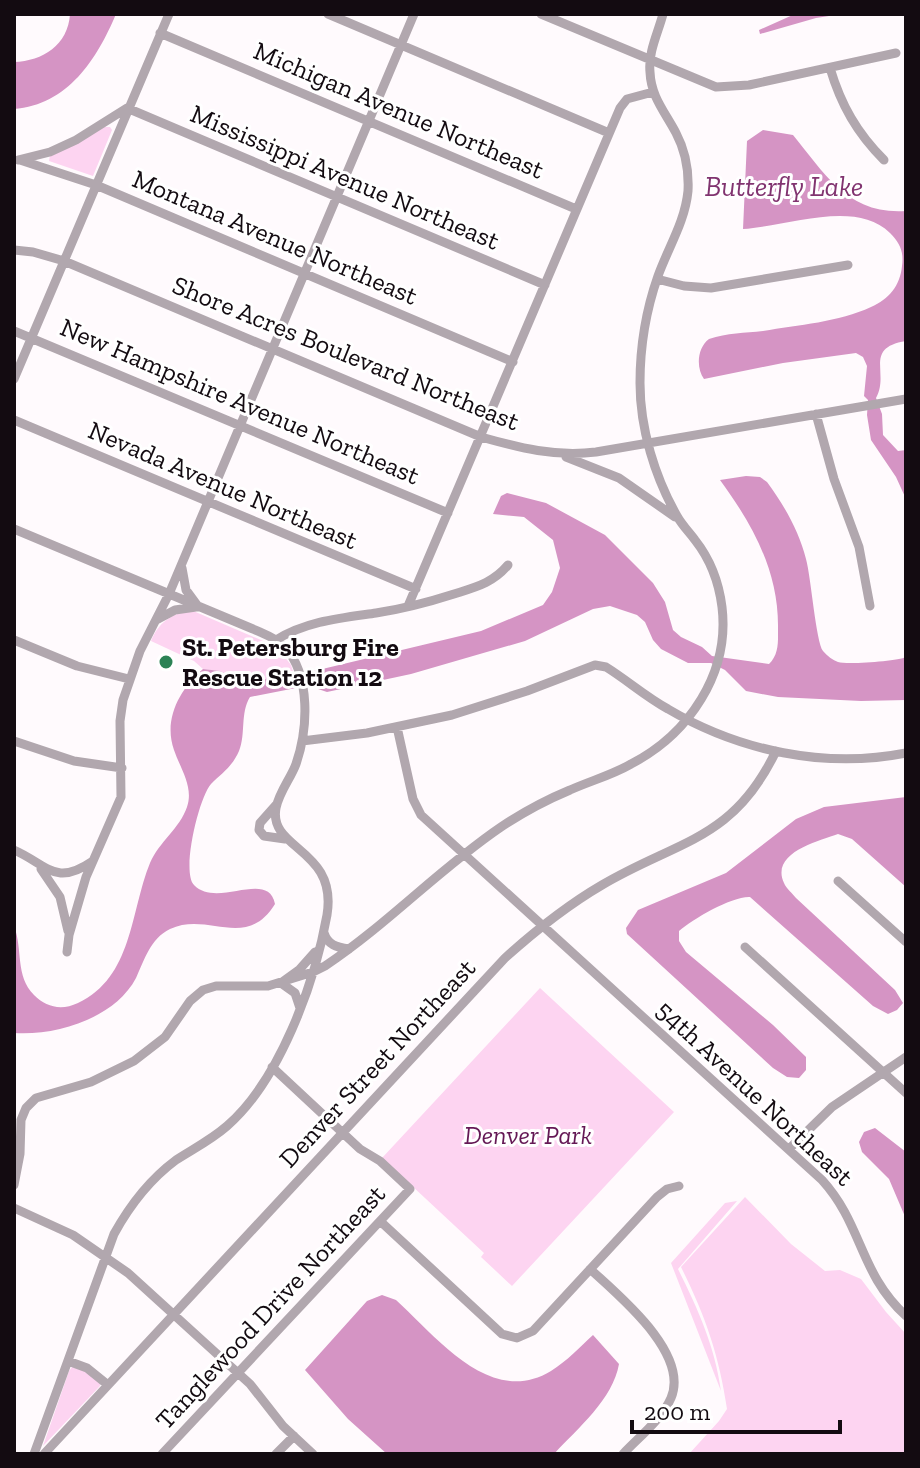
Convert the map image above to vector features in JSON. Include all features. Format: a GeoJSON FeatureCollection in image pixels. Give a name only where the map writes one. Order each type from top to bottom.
{"type":"FeatureCollection","features":[{"type":"Feature","properties":{"kind":"street"},"geometry":{"type":"LineString","coordinates":[[14,379],[169,14]]}},
{"type":"Feature","properties":{"kind":"street"},"geometry":{"type":"LineString","coordinates":[[328,14],[609,133]]}},
{"type":"Feature","properties":{"kind":"street"},"geometry":{"type":"LineString","coordinates":[[67,952],[69,935],[93,861],[121,797],[120,721],[129,679],[169,594],[414,14]]}},
{"type":"Feature","properties":{"kind":"street"},"geometry":{"type":"LineString","coordinates":[[541,14],[707,84],[726,88],[896,53]]}},
{"type":"Feature","properties":{"kind":"street"},"geometry":{"type":"LineString","coordinates":[[14,1185],[20,1154],[21,1120],[26,1108],[36,1098],[102,1078],[134,1061],[170,1032],[190,1001],[203,990],[216,986],[256,987],[281,983],[313,972],[406,906],[464,854],[503,826],[542,804],[635,763],[658,746],[686,719],[716,672],[722,652],[722,605],[712,567],[678,519],[660,479],[642,412],[641,370],[645,327],[657,279],[683,217],[688,177],[680,143],[653,92],[650,60],[663,14]]}},
{"type":"Feature","properties":{"kind":"street"},"geometry":{"type":"LineString","coordinates":[[659,27],[671,14]]}},
{"type":"Feature","properties":{"kind":"street","name":"Michigan Avenue Northeast"},"geometry":{"type":"LineString","coordinates":[[160,33],[576,209]]}},
{"type":"Feature","properties":{"kind":"street"},"geometry":{"type":"LineString","coordinates":[[830,68],[846,112],[868,144],[884,160]]}},
{"type":"Feature","properties":{"kind":"street"},"geometry":{"type":"LineString","coordinates":[[408,606],[623,102],[653,92]]}},
{"type":"Feature","properties":{"kind":"street","name":"Montana Avenue Northeast"},"geometry":{"type":"LineString","coordinates":[[16,160],[50,152],[76,140],[127,108]]}},
{"type":"Feature","properties":{"kind":"street","name":"Mississippi Avenue Northeast"},"geometry":{"type":"LineString","coordinates":[[127,108],[545,285]]}},
{"type":"Feature","properties":{"kind":"street","name":"Montana Avenue Northeast"},"geometry":{"type":"LineString","coordinates":[[16,160],[96,185],[513,362]]}},
{"type":"Feature","properties":{"kind":"street","name":"Shore Acres Boulevard Northeast"},"geometry":{"type":"LineString","coordinates":[[14,250],[64,261],[481,437],[528,450],[557,454],[587,453],[906,399]]}},
{"type":"Feature","properties":{"kind":"street"},"geometry":{"type":"LineString","coordinates":[[657,279],[684,286],[711,288],[848,265]]}},
{"type":"Feature","properties":{"kind":"street","name":"New Hampshire Avenue Northeast"},"geometry":{"type":"LineString","coordinates":[[14,331],[448,513]]}},
{"type":"Feature","properties":{"kind":"street"},"geometry":{"type":"LineString","coordinates":[[816,414],[834,479],[859,547],[870,606]]}},
{"type":"Feature","properties":{"kind":"street","name":"Nevada Avenue Northeast"},"geometry":{"type":"LineString","coordinates":[[14,420],[416,589]]}},
{"type":"Feature","properties":{"kind":"street"},"geometry":{"type":"LineString","coordinates":[[557,454],[619,478],[678,519]]}},
{"type":"Feature","properties":{"kind":"street"},"geometry":{"type":"LineString","coordinates":[[14,529],[276,640],[294,660],[303,693],[302,741],[293,771],[276,805],[260,823],[259,830],[264,836],[285,839],[311,857],[325,880],[328,906],[324,932],[300,1008],[272,1067],[250,1101],[230,1124],[177,1160],[128,1209],[105,1255],[34,1454]]}},
{"type":"Feature","properties":{"kind":"street"},"geometry":{"type":"LineString","coordinates":[[182,562],[184,585],[200,607]]}},
{"type":"Feature","properties":{"kind":"street"},"geometry":{"type":"LineString","coordinates":[[276,640],[290,632],[331,619],[408,606],[488,583],[508,565]]}},
{"type":"Feature","properties":{"kind":"street"},"geometry":{"type":"LineString","coordinates":[[155,622],[175,610],[200,607]]}},
{"type":"Feature","properties":{"kind":"street"},"geometry":{"type":"LineString","coordinates":[[14,640],[77,666],[129,679]]}},
{"type":"Feature","properties":{"kind":"street"},"geometry":{"type":"LineString","coordinates":[[302,741],[397,727],[488,704],[595,665],[606,667],[686,719],[735,740],[776,751],[854,761],[906,753]]}},
{"type":"Feature","properties":{"kind":"street","name":"54th Avenue Northeast"},"geometry":{"type":"LineString","coordinates":[[397,727],[414,805],[541,926],[822,1180],[842,1204],[873,1277],[891,1302],[906,1316]]}},
{"type":"Feature","properties":{"kind":"street"},"geometry":{"type":"LineString","coordinates":[[14,741],[74,761],[122,768]]}},
{"type":"Feature","properties":{"kind":"street","name":"Denver Street Northeast"},"geometry":{"type":"LineString","coordinates":[[44,1454],[505,958],[541,926],[603,884],[713,829],[752,792],[776,751]]}},
{"type":"Feature","properties":{"kind":"street"},"geometry":{"type":"LineString","coordinates":[[276,805],[277,824],[285,839]]}},
{"type":"Feature","properties":{"kind":"street"},"geometry":{"type":"LineString","coordinates":[[14,850],[40,867],[63,874],[78,871],[93,861]]}},
{"type":"Feature","properties":{"kind":"street"},"geometry":{"type":"LineString","coordinates":[[40,867],[60,897],[69,935]]}},
{"type":"Feature","properties":{"kind":"street"},"geometry":{"type":"LineString","coordinates":[[838,881],[906,942]]}},
{"type":"Feature","properties":{"kind":"street"},"geometry":{"type":"LineString","coordinates":[[324,932],[326,939],[334,946],[349,949]]}},
{"type":"Feature","properties":{"kind":"street"},"geometry":{"type":"LineString","coordinates":[[281,983],[299,970],[320,946]]}},
{"type":"Feature","properties":{"kind":"street"},"geometry":{"type":"LineString","coordinates":[[745,947],[906,1093]]}},
{"type":"Feature","properties":{"kind":"street"},"geometry":{"type":"LineString","coordinates":[[281,983],[295,993],[300,1008]]}},
{"type":"Feature","properties":{"kind":"street"},"geometry":{"type":"LineString","coordinates":[[789,1149],[832,1107],[906,1057]]}},
{"type":"Feature","properties":{"kind":"street"},"geometry":{"type":"LineString","coordinates":[[272,1067],[343,1132]]}},
{"type":"Feature","properties":{"kind":"street","name":"Tanglewood Drive Northeast"},"geometry":{"type":"LineString","coordinates":[[162,1454],[410,1189],[343,1132]]}},
{"type":"Feature","properties":{"kind":"street"},"geometry":{"type":"LineString","coordinates":[[380,1221],[502,1334],[517,1338],[528,1335],[657,1197],[667,1189],[679,1186]]}},
{"type":"Feature","properties":{"kind":"street"},"geometry":{"type":"LineString","coordinates":[[14,1208],[73,1235],[105,1255],[259,1394],[272,1414],[313,1454]]}},
{"type":"Feature","properties":{"kind":"street"},"geometry":{"type":"LineString","coordinates":[[590,1269],[652,1329],[671,1368],[674,1383],[671,1397],[662,1412],[623,1454]]}},
{"type":"Feature","properties":{"kind":"street"},"geometry":{"type":"LineString","coordinates":[[68,1361],[87,1368],[108,1385]]}},
{"type":"Feature","properties":{"kind":"street"},"geometry":{"type":"LineString","coordinates":[[276,1454],[294,1436]]}},
{"type":"Feature","properties":{"kind":"green space"},"geometry":{"type":"Polygon","coordinates":[[[104,127],[112,130],[93,176],[49,161],[50,155],[104,127]]]}},
{"type":"Feature","properties":{"kind":"green space"},"geometry":{"type":"Polygon","coordinates":[[[191,610],[277,647],[291,665],[296,680],[242,681],[220,671],[203,669],[194,661],[151,641],[166,620],[191,610]]]}},
{"type":"Feature","properties":{"kind":"green space","name":"Denver Park"},"geometry":{"type":"Polygon","coordinates":[[[540,988],[674,1112],[512,1286],[481,1257],[484,1253],[382,1158],[540,988]]]}},
{"type":"Feature","properties":{"kind":"green space"},"geometry":{"type":"Polygon","coordinates":[[[745,1197],[791,1244],[825,1271],[840,1270],[861,1279],[906,1334],[906,1454],[689,1454],[727,1409],[710,1336],[681,1267],[745,1197]]]}},
{"type":"Feature","properties":{"kind":"green space"},"geometry":{"type":"Polygon","coordinates":[[[737,1201],[678,1269],[705,1328],[721,1391],[671,1263],[725,1203],[737,1201]]]}},
{"type":"Feature","properties":{"kind":"green space"},"geometry":{"type":"Polygon","coordinates":[[[72,1367],[84,1370],[100,1386],[43,1446],[69,1371],[72,1367]]]}},
{"type":"Feature","properties":{"kind":"water"},"geometry":{"type":"Polygon","coordinates":[[[70,14],[116,14],[100,47],[78,77],[50,99],[14,109],[14,62],[44,55],[59,43],[70,14]]]}},
{"type":"Feature","properties":{"kind":"water"},"geometry":{"type":"Polygon","coordinates":[[[795,14],[842,14],[760,34],[759,30],[795,14]]]}},
{"type":"Feature","properties":{"kind":"water","name":"Butterfly Lake"},"geometry":{"type":"Polygon","coordinates":[[[763,130],[793,135],[828,177],[853,199],[868,206],[906,211],[906,341],[893,344],[881,356],[880,389],[876,398],[882,414],[883,435],[898,451],[906,450],[906,499],[896,477],[871,440],[868,400],[864,396],[867,366],[863,357],[856,353],[783,363],[704,379],[701,374],[700,353],[709,339],[818,322],[859,312],[888,296],[901,273],[902,256],[896,240],[876,223],[859,218],[821,217],[743,229],[747,141],[763,130]]]}},
{"type":"Feature","properties":{"kind":"water"},"geometry":{"type":"Polygon","coordinates":[[[760,477],[767,482],[795,528],[806,559],[823,651],[843,663],[906,657],[906,700],[778,697],[746,691],[725,670],[711,663],[688,663],[661,649],[645,622],[637,615],[610,606],[593,609],[525,641],[411,674],[327,692],[312,687],[296,688],[250,697],[239,751],[230,766],[211,784],[201,803],[189,866],[194,885],[204,891],[263,890],[270,894],[275,904],[264,918],[252,925],[239,928],[198,924],[170,929],[153,944],[126,992],[100,1014],[48,1031],[14,1033],[14,926],[24,979],[34,995],[49,1005],[66,1007],[96,992],[120,960],[150,863],[180,822],[189,800],[188,785],[171,738],[172,716],[181,695],[203,669],[220,671],[242,681],[289,677],[293,681],[309,679],[314,671],[481,631],[543,605],[552,592],[560,568],[553,540],[524,517],[493,514],[501,496],[507,493],[546,503],[605,535],[653,583],[665,602],[673,630],[681,637],[702,647],[712,656],[769,664],[778,643],[777,608],[769,569],[753,532],[720,480],[760,477]]]}},
{"type":"Feature","properties":{"kind":"water"},"geometry":{"type":"Polygon","coordinates":[[[906,797],[906,887],[852,839],[838,834],[798,850],[784,864],[781,873],[785,885],[796,898],[895,990],[903,1003],[897,1010],[888,1014],[873,1006],[750,897],[723,904],[679,931],[679,941],[686,952],[806,1057],[806,1070],[799,1078],[787,1077],[773,1068],[627,934],[626,928],[638,910],[726,873],[796,819],[824,807],[906,797]]]}},
{"type":"Feature","properties":{"kind":"water"},"geometry":{"type":"Polygon","coordinates":[[[875,1128],[906,1152],[906,1219],[889,1179],[862,1152],[859,1142],[864,1132],[875,1128]]]}},
{"type":"Feature","properties":{"kind":"water"},"geometry":{"type":"Polygon","coordinates":[[[382,1295],[396,1300],[447,1348],[486,1374],[507,1381],[528,1380],[557,1367],[593,1335],[619,1364],[615,1377],[602,1401],[554,1454],[387,1454],[348,1419],[305,1370],[367,1301],[382,1295]]]}},
{"type":"Feature","properties":{"kind":"place","name":"St. Petersburg Fire Rescue Station 12"},"geometry":{"type":"Point","coordinates":[166,662]}}]}
